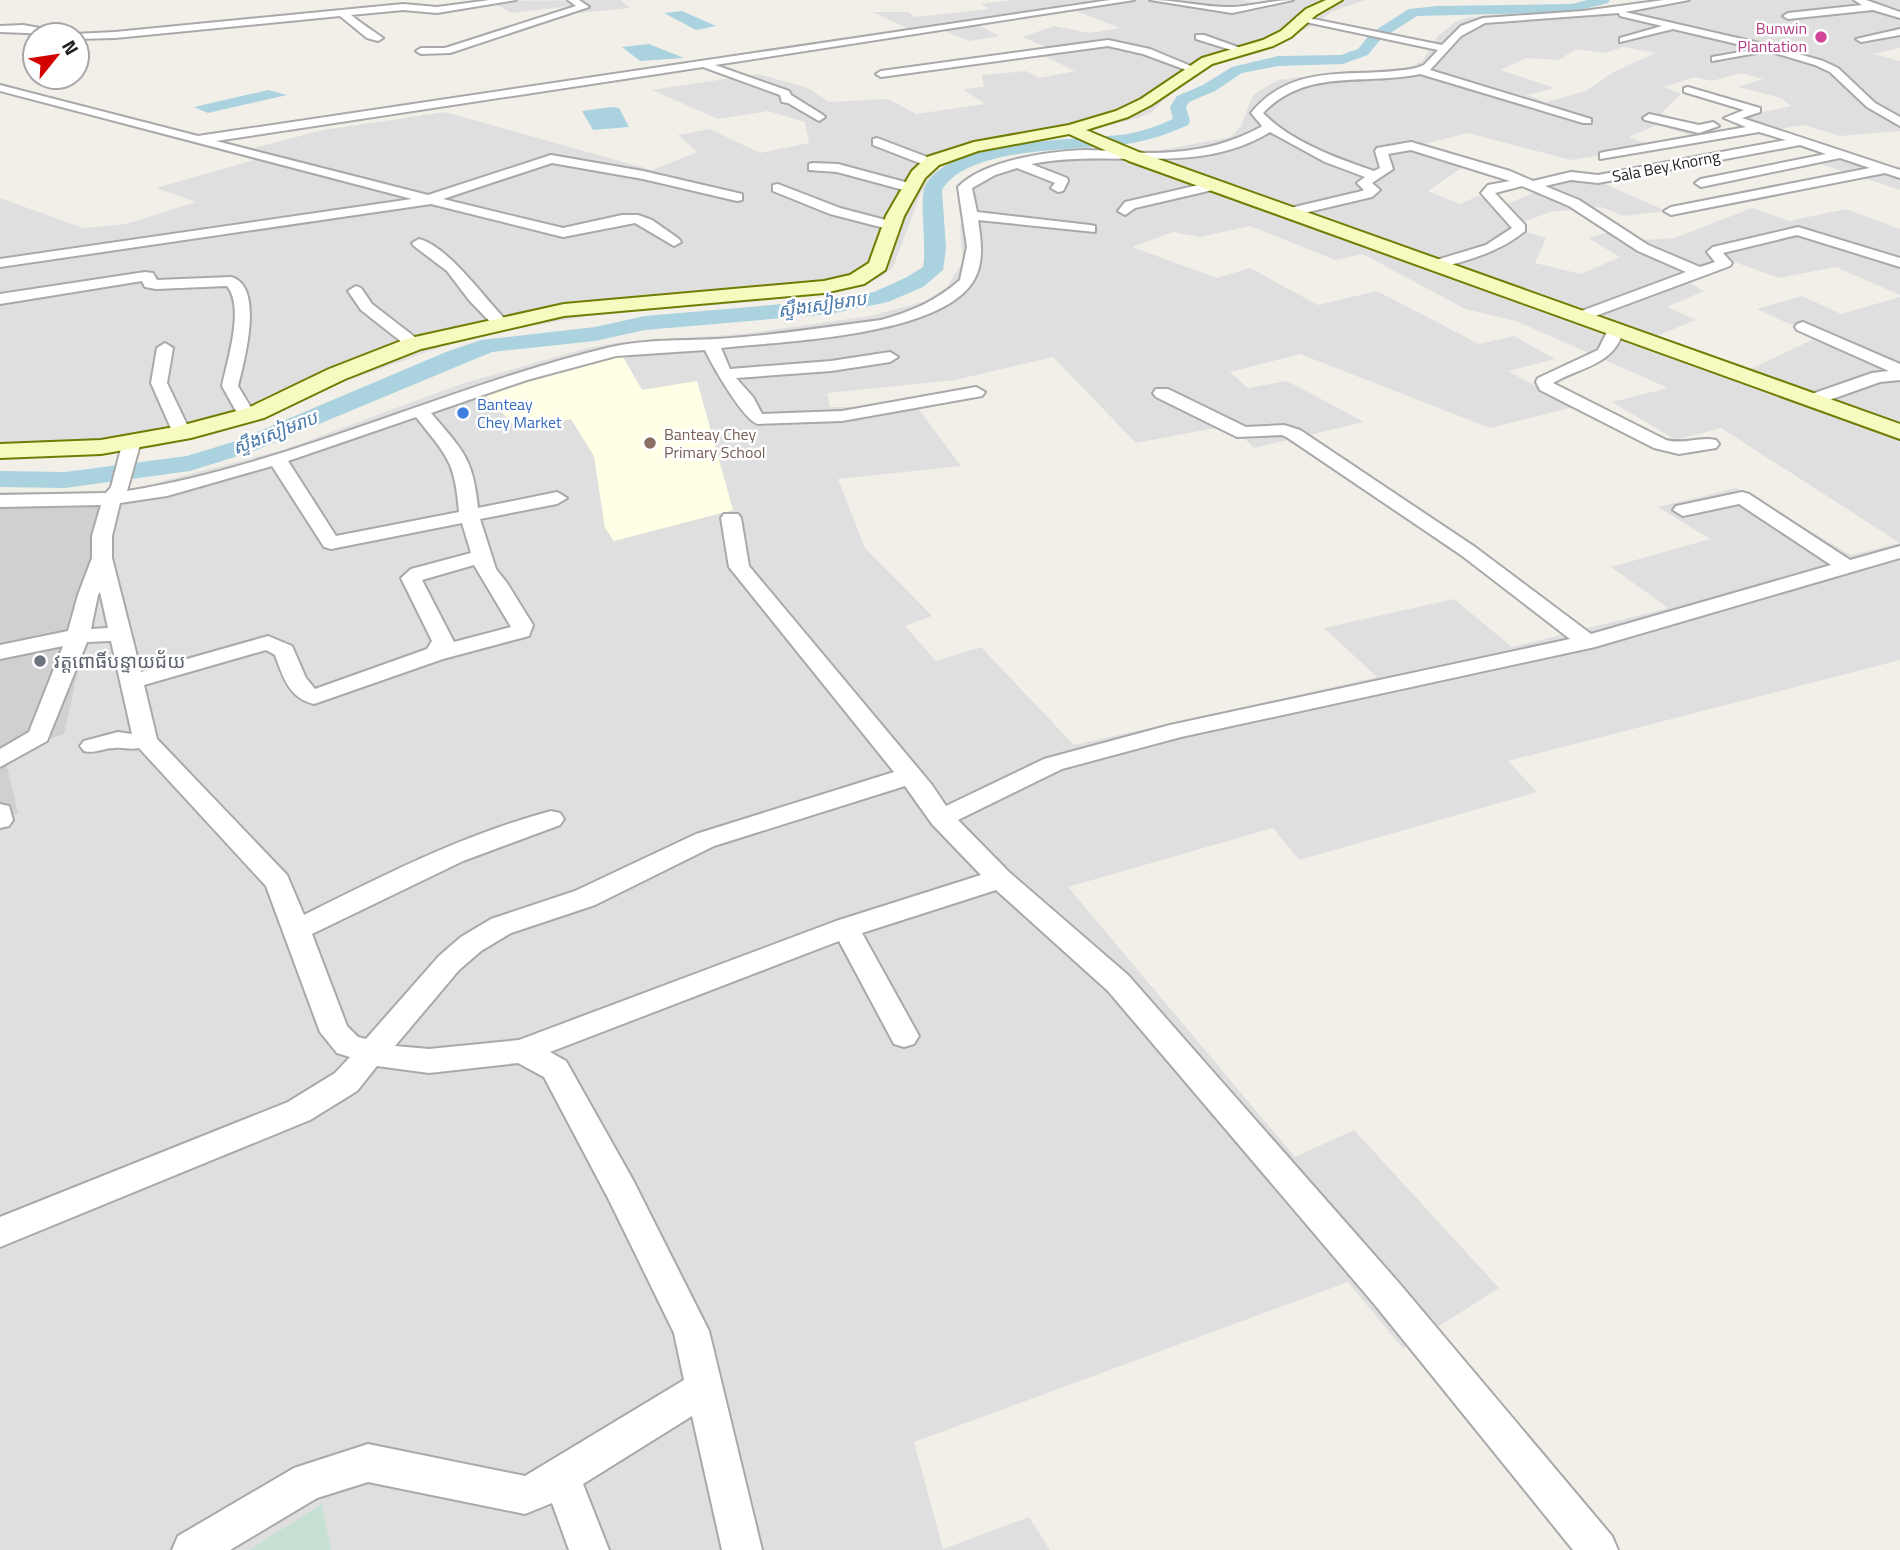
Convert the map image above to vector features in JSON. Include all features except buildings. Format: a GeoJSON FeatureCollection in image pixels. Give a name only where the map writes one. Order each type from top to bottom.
{"type":"FeatureCollection","features":[{"type":"Feature","properties":{"kind":"street"},"geometry":{"type":"LineString","coordinates":[[91,36],[403,7],[430,10],[511,0]]}},
{"type":"Feature","properties":{"kind":"street"},"geometry":{"type":"LineString","coordinates":[[421,51],[446,51],[584,7],[573,0]]}},
{"type":"Feature","properties":{"kind":"street"},"geometry":{"type":"LineString","coordinates":[[197,140],[1129,0]]}},
{"type":"Feature","properties":{"kind":"street"},"geometry":{"type":"LineString","coordinates":[[1155,0],[1238,10],[1288,0]]}},
{"type":"Feature","properties":{"kind":"street"},"geometry":{"type":"LineString","coordinates":[[0,452],[100,447],[130,449],[247,416],[337,374],[414,344],[500,323],[570,309],[824,287],[849,282],[867,275],[878,266],[892,226],[911,188],[918,175],[931,163],[974,147],[1077,131],[1122,114],[1156,96],[1178,73],[1286,34],[1301,18],[1336,0]]}},
{"type":"Feature","properties":{"kind":"street"},"geometry":{"type":"LineString","coordinates":[[1372,176],[1319,154],[1269,126],[1257,113],[1273,96],[1294,85],[1321,77],[1392,75],[1420,70],[1429,66],[1461,30],[1474,23],[1610,10],[1677,0]]}},
{"type":"Feature","properties":{"kind":"street"},"geometry":{"type":"LineString","coordinates":[[1859,0],[1873,8],[1900,15]]}},
{"type":"Feature","properties":{"kind":"street"},"geometry":{"type":"LineString","coordinates":[[447,8],[463,20]]}},
{"type":"Feature","properties":{"kind":"street"},"geometry":{"type":"LineString","coordinates":[[1174,15],[1216,8]]}},
{"type":"Feature","properties":{"kind":"street"},"geometry":{"type":"LineString","coordinates":[[1788,16],[1873,8]]}},
{"type":"Feature","properties":{"kind":"street"},"geometry":{"type":"LineString","coordinates":[[1610,10],[1774,49],[1834,70],[1871,105],[1900,122]]}},
{"type":"Feature","properties":{"kind":"street"},"geometry":{"type":"LineString","coordinates":[[342,13],[371,36],[378,38]]}},
{"type":"Feature","properties":{"kind":"street"},"geometry":{"type":"LineString","coordinates":[[1301,18],[1443,48]]}},
{"type":"Feature","properties":{"kind":"street"},"geometry":{"type":"LineString","coordinates":[[1624,40],[1673,26]]}},
{"type":"Feature","properties":{"kind":"street"},"geometry":{"type":"LineString","coordinates":[[0,29],[21,28]]}},
{"type":"Feature","properties":{"kind":"street"},"geometry":{"type":"LineString","coordinates":[[1861,40],[1900,32]]}},
{"type":"Feature","properties":{"kind":"street"},"geometry":{"type":"LineString","coordinates":[[1072,36],[1146,51],[1178,73]]}},
{"type":"Feature","properties":{"kind":"street"},"geometry":{"type":"LineString","coordinates":[[1200,37],[1241,50]]}},
{"type":"Feature","properties":{"kind":"street"},"geometry":{"type":"LineString","coordinates":[[881,74],[1026,52],[1108,43]]}},
{"type":"Feature","properties":{"kind":"street"},"geometry":{"type":"LineString","coordinates":[[1002,44],[1026,52]]}},
{"type":"Feature","properties":{"kind":"street"},"geometry":{"type":"LineString","coordinates":[[1716,59],[1774,49]]}},
{"type":"Feature","properties":{"kind":"street"},"geometry":{"type":"LineString","coordinates":[[1122,57],[1141,63]]}},
{"type":"Feature","properties":{"kind":"street"},"geometry":{"type":"LineString","coordinates":[[703,65],[773,87],[786,98],[819,117]]}},
{"type":"Feature","properties":{"kind":"street"},"geometry":{"type":"LineString","coordinates":[[1420,70],[1587,121]]}},
{"type":"Feature","properties":{"kind":"street"},"geometry":{"type":"LineString","coordinates":[[0,88],[564,233],[636,218],[674,242]]}},
{"type":"Feature","properties":{"kind":"street"},"geometry":{"type":"LineString","coordinates":[[1688,90],[1756,110],[1730,118]]}},
{"type":"Feature","properties":{"kind":"street"},"geometry":{"type":"LineString","coordinates":[[1490,106],[1521,100]]}},
{"type":"Feature","properties":{"kind":"street"},"geometry":{"type":"LineString","coordinates":[[1708,111],[1895,172]]}},
{"type":"Feature","properties":{"kind":"street"},"geometry":{"type":"LineString","coordinates":[[1648,118],[1699,129],[1720,124],[1755,127]]}},
{"type":"Feature","properties":{"kind":"street"},"geometry":{"type":"LineString","coordinates":[[0,500],[167,490],[277,459],[521,376],[615,351],[710,344],[881,324],[930,311],[967,281],[973,263],[971,215],[965,187],[980,178],[1018,164],[1087,155],[1158,157],[1216,148],[1258,134],[1269,126]]}},
{"type":"Feature","properties":{"kind":"street"},"geometry":{"type":"LineString","coordinates":[[1604,156],[1755,127]]}},
{"type":"Feature","properties":{"kind":"street"},"geometry":{"type":"LineString","coordinates":[[1077,131],[1131,156],[1900,432]]}},
{"type":"Feature","properties":{"kind":"street"},"geometry":{"type":"LineString","coordinates":[[877,142],[931,163]]}},
{"type":"Feature","properties":{"kind":"street","name":"Sala Bey Knorng"},"geometry":{"type":"LineString","coordinates":[[1438,264],[1485,252],[1503,243],[1520,228],[1488,192],[1493,188],[1571,176],[1598,179],[1800,142]]}},
{"type":"Feature","properties":{"kind":"street"},"geometry":{"type":"LineString","coordinates":[[1291,212],[1367,194],[1373,190],[1363,183],[1387,169],[1381,151],[1411,146],[1490,169],[1574,203],[1643,248],[1698,272]]}},
{"type":"Feature","properties":{"kind":"street"},"geometry":{"type":"LineString","coordinates":[[1701,183],[1841,155]]}},
{"type":"Feature","properties":{"kind":"street"},"geometry":{"type":"LineString","coordinates":[[0,299],[35,276],[434,199],[551,159],[643,175],[737,197]]}},
{"type":"Feature","properties":{"kind":"street"},"geometry":{"type":"LineString","coordinates":[[1018,164],[1062,181],[1058,188]]}},
{"type":"Feature","properties":{"kind":"street"},"geometry":{"type":"LineString","coordinates":[[813,167],[838,168],[911,188]]}},
{"type":"Feature","properties":{"kind":"street"},"geometry":{"type":"LineString","coordinates":[[1671,211],[1895,172]]}},
{"type":"Feature","properties":{"kind":"street"},"geometry":{"type":"LineString","coordinates":[[1125,211],[1130,205],[1216,185]]}},
{"type":"Feature","properties":{"kind":"street"},"geometry":{"type":"LineString","coordinates":[[778,188],[835,211],[892,226]]}},
{"type":"Feature","properties":{"kind":"street"},"geometry":{"type":"LineString","coordinates":[[971,215],[1090,229]]}},
{"type":"Feature","properties":{"kind":"street"},"geometry":{"type":"LineString","coordinates":[[1583,316],[1725,263],[1714,252],[1718,250],[1792,231],[1812,233],[1900,263]]}},
{"type":"Feature","properties":{"kind":"street"},"geometry":{"type":"LineString","coordinates":[[419,243],[452,268],[474,298],[500,323]]}},
{"type":"Feature","properties":{"kind":"street"},"geometry":{"type":"LineString","coordinates":[[1881,256],[1900,251]]}},
{"type":"Feature","properties":{"kind":"street"},"geometry":{"type":"LineString","coordinates":[[0,263],[35,276],[148,276],[150,284],[156,285],[234,283],[239,290],[243,328],[230,386],[247,416]]}},
{"type":"Feature","properties":{"kind":"street"},"geometry":{"type":"LineString","coordinates":[[356,291],[366,307],[414,344]]}},
{"type":"Feature","properties":{"kind":"street"},"geometry":{"type":"LineString","coordinates":[[1803,327],[1900,372]]}},
{"type":"Feature","properties":{"kind":"street"},"geometry":{"type":"LineString","coordinates":[[1616,328],[1612,343],[1604,353],[1549,377],[1544,382],[1546,386],[1660,444],[1679,449],[1710,444]]}},
{"type":"Feature","properties":{"kind":"street"},"geometry":{"type":"LineString","coordinates":[[710,344],[724,374],[747,401],[754,416],[768,420],[842,416],[976,392]]}},
{"type":"Feature","properties":{"kind":"street"},"geometry":{"type":"LineString","coordinates":[[165,348],[159,383],[182,433]]}},
{"type":"Feature","properties":{"kind":"street"},"geometry":{"type":"LineString","coordinates":[[724,374],[890,358]]}},
{"type":"Feature","properties":{"kind":"street"},"geometry":{"type":"LineString","coordinates":[[1812,400],[1871,379],[1900,372]]}},
{"type":"Feature","properties":{"kind":"street"},"geometry":{"type":"LineString","coordinates":[[1162,393],[1243,433],[1284,430],[1294,435],[1468,551],[1587,642]]}},
{"type":"Feature","properties":{"kind":"street"},"geometry":{"type":"LineString","coordinates":[[132,681],[260,645],[273,644],[284,651],[303,692],[314,697],[435,654],[521,631],[522,625],[497,583],[486,571],[458,457],[419,411]]}},
{"type":"Feature","properties":{"kind":"street"},"geometry":{"type":"LineString","coordinates":[[130,449],[102,536],[102,558],[145,738],[150,747],[278,882],[335,1032],[348,1045],[377,1055],[420,1060],[521,1051],[846,928],[1000,879]]}},
{"type":"Feature","properties":{"kind":"street"},"geometry":{"type":"LineString","coordinates":[[277,459],[331,543],[557,498]]}},
{"type":"Feature","properties":{"kind":"street"},"geometry":{"type":"LineString","coordinates":[[1683,510],[1742,498],[1847,567]]}},
{"type":"Feature","properties":{"kind":"street"},"geometry":{"type":"LineString","coordinates":[[732,518],[739,567],[931,801],[1000,879],[1118,983],[1387,1294],[1598,1550]]}},
{"type":"Feature","properties":{"kind":"street"},"geometry":{"type":"LineString","coordinates":[[0,1232],[299,1111],[346,1082],[377,1055],[449,963],[471,944],[501,926],[585,898],[625,876],[705,840],[931,801],[981,798],[1053,764],[1178,730],[1587,642],[1900,552]]}},
{"type":"Feature","properties":{"kind":"street"},"geometry":{"type":"LineString","coordinates":[[435,654],[442,648],[443,641],[411,578],[418,573],[481,557]]}},
{"type":"Feature","properties":{"kind":"street"},"geometry":{"type":"LineString","coordinates":[[0,759],[39,736],[78,636],[88,595],[102,558]]}},
{"type":"Feature","properties":{"kind":"street"},"geometry":{"type":"LineString","coordinates":[[0,652],[78,636],[119,634]]}},
{"type":"Feature","properties":{"kind":"street"},"geometry":{"type":"LineString","coordinates":[[92,747],[118,739],[128,743],[145,738]]}},
{"type":"Feature","properties":{"kind":"street"},"geometry":{"type":"LineString","coordinates":[[0,812],[0,820]]}},
{"type":"Feature","properties":{"kind":"street"},"geometry":{"type":"LineString","coordinates":[[297,930],[444,858],[504,833],[551,819]]}},
{"type":"Feature","properties":{"kind":"street"},"geometry":{"type":"LineString","coordinates":[[846,928],[904,1036]]}},
{"type":"Feature","properties":{"kind":"street"},"geometry":{"type":"LineString","coordinates":[[521,1051],[555,1069],[621,1190],[691,1331],[742,1550]]}},
{"type":"Feature","properties":{"kind":"street"},"geometry":{"type":"LineString","coordinates":[[192,1550],[308,1482],[368,1463],[525,1495],[561,1477],[703,1389]]}},
{"type":"Feature","properties":{"kind":"street"},"geometry":{"type":"LineString","coordinates":[[561,1477],[589,1550]]}},
{"type":"Feature","properties":{"kind":"shaded area"},"geometry":{"type":"Polygon","coordinates":[[[621,0],[630,8],[580,13],[572,6],[511,13],[490,1],[621,0]]]}},
{"type":"Feature","properties":{"kind":"shaded area"},"geometry":{"type":"Polygon","coordinates":[[[1011,0],[1241,0],[1260,3],[1275,0],[1365,0],[1331,12],[1314,25],[1269,47],[1233,56],[1201,71],[1152,112],[1138,118],[1084,131],[967,151],[943,163],[921,193],[893,267],[881,277],[857,287],[754,302],[603,313],[515,329],[446,345],[319,391],[272,414],[157,447],[0,459],[0,198],[83,228],[126,224],[196,202],[156,188],[268,156],[246,150],[323,130],[445,112],[652,170],[697,152],[678,135],[710,129],[760,153],[809,143],[805,122],[768,111],[718,119],[652,90],[758,74],[808,88],[829,102],[888,99],[916,114],[985,104],[963,89],[984,87],[982,75],[1026,71],[1039,78],[1075,71],[1032,50],[1046,47],[1022,37],[1054,26],[1090,33],[1120,28],[1076,11],[978,25],[1000,36],[969,41],[945,31],[920,34],[872,12],[908,12],[916,17],[989,9],[981,4],[1011,0]]]}},
{"type":"Feature","properties":{"kind":"shaded area"},"geometry":{"type":"Polygon","coordinates":[[[1672,0],[1900,0],[1900,48],[1873,54],[1900,61],[1900,131],[1840,136],[1804,125],[1779,129],[1741,117],[1791,106],[1781,98],[1738,87],[1763,79],[1741,73],[1712,81],[1695,77],[1664,87],[1681,94],[1661,113],[1718,133],[1697,137],[1657,125],[1629,137],[1655,147],[1571,160],[1468,133],[1424,144],[1470,162],[1428,191],[1460,204],[1478,196],[1505,205],[1558,182],[1592,178],[1666,211],[1624,216],[1601,207],[1550,212],[1510,227],[1546,238],[1535,263],[1581,274],[1620,257],[1588,238],[1619,229],[1644,240],[1675,238],[1752,208],[1789,221],[1846,209],[1900,229],[1900,295],[1836,267],[1779,278],[1729,260],[1674,274],[1704,291],[1667,307],[1696,320],[1651,338],[1744,372],[1818,337],[1757,309],[1802,296],[1841,314],[1900,297],[1900,543],[1900,660],[1508,761],[1537,792],[1299,860],[1273,828],[1068,887],[1295,1157],[1354,1130],[1499,1288],[1403,1349],[1348,1282],[914,1442],[943,1549],[1029,1517],[1050,1550],[331,1550],[322,1505],[249,1550],[0,1550],[0,492],[81,492],[136,488],[283,450],[461,384],[587,348],[621,342],[742,334],[870,316],[926,301],[947,287],[963,261],[960,226],[968,211],[958,186],[983,169],[1016,161],[1141,154],[1231,137],[1241,126],[1253,95],[1278,80],[1325,74],[1376,73],[1412,67],[1423,60],[1437,37],[1455,22],[1466,18],[1509,13],[1561,13],[1672,0]],[[1624,47],[1604,53],[1576,49],[1559,60],[1526,58],[1500,70],[1555,88],[1527,95],[1546,102],[1586,91],[1612,73],[1655,53],[1624,47]],[[1250,226],[1200,237],[1173,232],[1132,247],[1217,278],[1250,268],[1318,305],[1377,291],[1479,344],[1514,336],[1555,359],[1508,371],[1573,407],[1490,428],[1300,354],[1230,372],[1248,388],[1287,381],[1364,422],[1254,448],[1231,425],[1136,443],[1053,357],[955,380],[827,393],[830,407],[917,407],[961,466],[838,479],[865,548],[932,616],[905,626],[936,661],[981,647],[1074,745],[1377,677],[1324,628],[1454,599],[1512,647],[1668,608],[1611,567],[1710,539],[1658,507],[1736,488],[1851,555],[1900,543],[1721,428],[1676,440],[1612,402],[1668,388],[1516,321],[1465,309],[1363,254],[1335,260],[1250,226]]]}},
{"type":"Feature","properties":{"kind":"shaded area"},"geometry":{"type":"Polygon","coordinates":[[[1841,153],[1889,169],[1900,166],[1900,190],[1806,159],[1841,153]]]}},
{"type":"Feature","properties":{"kind":"shaded area","name":"Banteay Chey Primary School"},"geometry":{"type":"Polygon","coordinates":[[[622,355],[642,390],[697,381],[733,510],[614,541],[605,528],[594,456],[571,419],[520,431],[484,394],[585,361],[622,355]]]}},
{"type":"Feature","properties":{"kind":"shaded area","name":"វត្តពោធិ៍បន្ទាយជ័យ"},"geometry":{"type":"Polygon","coordinates":[[[110,494],[96,589],[64,734],[4,754],[18,813],[0,821],[0,497],[110,494]]]}},
{"type":"Feature","properties":{"kind":"shaded area"},"geometry":{"type":"Polygon","coordinates":[[[322,1504],[331,1550],[249,1550],[322,1504]]]}},
{"type":"Feature","properties":{"kind":"water"},"geometry":{"type":"Polygon","coordinates":[[[682,11],[716,26],[696,30],[664,13],[682,11]]]}},
{"type":"Feature","properties":{"kind":"water"},"geometry":{"type":"Polygon","coordinates":[[[649,44],[684,58],[640,61],[622,47],[649,44]]]}},
{"type":"Feature","properties":{"kind":"water"},"geometry":{"type":"Polygon","coordinates":[[[268,90],[287,95],[208,113],[194,107],[268,90]]]}},
{"type":"Feature","properties":{"kind":"water"},"geometry":{"type":"Polygon","coordinates":[[[619,108],[629,127],[593,130],[582,111],[619,108]]]}},
{"type":"Feature","properties":{"kind":"waterway","name":"ស្ទឹងសៀមរាប"},"geometry":{"type":"LineString","coordinates":[[0,479],[65,480],[190,463],[245,446],[454,357],[489,345],[595,334],[645,323],[829,307],[880,297],[915,282],[933,270],[936,248],[933,190],[941,179],[968,163],[1011,149],[1104,142],[1155,132],[1182,121],[1178,107],[1183,99],[1209,88],[1237,70],[1278,61],[1343,59],[1363,52],[1376,36],[1414,12],[1572,8],[1603,0]]}},
{"type":"Feature","properties":{"kind":"place","name":"Bunwin Plantation"},"geometry":{"type":"Point","coordinates":[1821,37]}},
{"type":"Feature","properties":{"kind":"place","name":"Banteay Chey Market"},"geometry":{"type":"Point","coordinates":[463,413]}},
{"type":"Feature","properties":{"kind":"place","name":"Banteay Chey Primary School"},"geometry":{"type":"Point","coordinates":[650,443]}},
{"type":"Feature","properties":{"kind":"place","name":"វត្តពោធិ៍បន្ទាយជ័យ"},"geometry":{"type":"Point","coordinates":[40,661]}}]}
